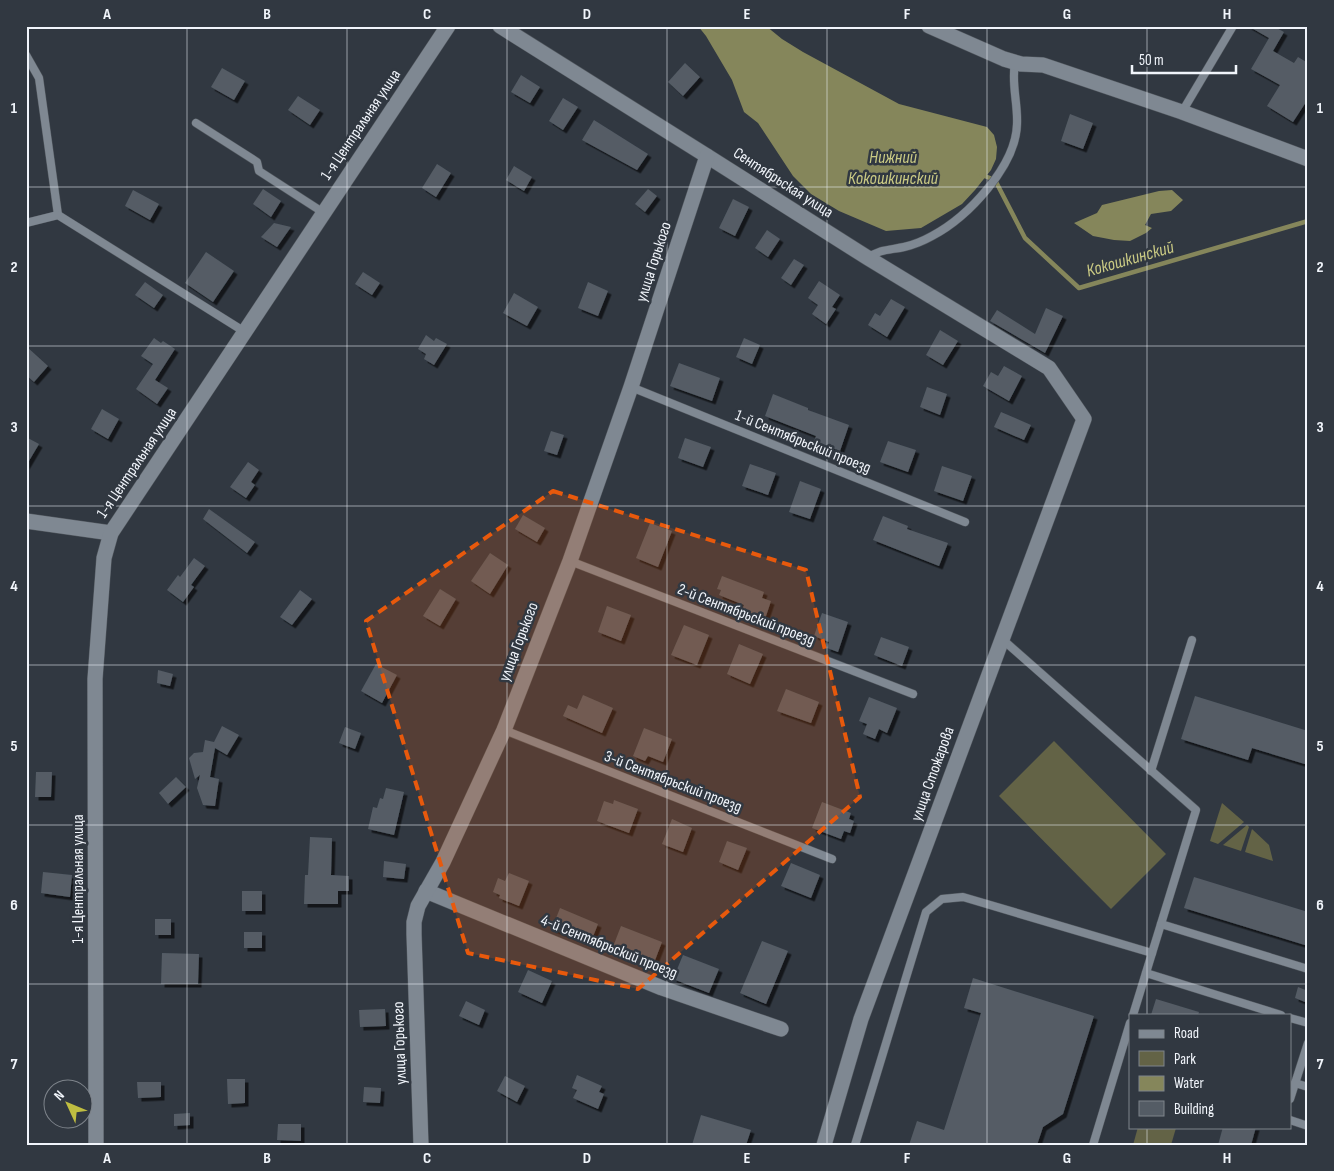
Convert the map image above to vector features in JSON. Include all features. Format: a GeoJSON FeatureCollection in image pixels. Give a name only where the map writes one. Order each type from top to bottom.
{"type":"FeatureCollection","features":[{"type":"Feature","properties":{"kind":"street","name":"1-я Центральная улица"},"geometry":{"type":"LineString","coordinates":[[96,1145],[95,679],[104,558],[111,533],[448,26]]}},
{"type":"Feature","properties":{"kind":"street","name":"Сентябрьская улица"},"geometry":{"type":"LineString","coordinates":[[500,26],[868,258],[1049,368],[1084,419]]}},
{"type":"Feature","properties":{"kind":"street"},"geometry":{"type":"LineString","coordinates":[[929,26],[1015,63],[1043,65],[1182,112],[1308,159]]}},
{"type":"Feature","properties":{"kind":"street","name":"улица Горького"},"geometry":{"type":"LineString","coordinates":[[421,1145],[414,934],[416,912],[443,862],[504,730],[570,560],[631,387],[707,156]]}},
{"type":"Feature","properties":{"kind":"street","name":"улица Стожарова"},"geometry":{"type":"LineString","coordinates":[[824,1145],[861,1020],[1084,419]]}},
{"type":"Feature","properties":{"kind":"street"},"geometry":{"type":"LineString","coordinates":[[26,521],[111,533]]}},
{"type":"Feature","properties":{"kind":"street","name":"4-й Сентябрьский проезд"},"geometry":{"type":"LineString","coordinates":[[426,891],[662,988],[781,1030]]}},
{"type":"Feature","properties":{"kind":"lane"},"geometry":{"type":"LineString","coordinates":[[1182,112],[1233,26]]}},
{"type":"Feature","properties":{"kind":"lane"},"geometry":{"type":"LineString","coordinates":[[26,54],[39,78],[58,215]]}},
{"type":"Feature","properties":{"kind":"lane"},"geometry":{"type":"LineString","coordinates":[[868,258],[878,252],[903,247],[934,235],[963,212],[995,180],[1008,160],[1017,131],[1015,63]]}},
{"type":"Feature","properties":{"kind":"lane"},"geometry":{"type":"LineString","coordinates":[[196,123],[257,162],[259,171],[324,212]]}},
{"type":"Feature","properties":{"kind":"lane"},"geometry":{"type":"LineString","coordinates":[[26,223],[58,215],[245,332]]}},
{"type":"Feature","properties":{"kind":"lane","name":"1-й Сентябрьский проезд"},"geometry":{"type":"LineString","coordinates":[[631,387],[965,522]]}},
{"type":"Feature","properties":{"kind":"lane","name":"2-й Сентябрьский проезд"},"geometry":{"type":"LineString","coordinates":[[570,560],[913,694]]}},
{"type":"Feature","properties":{"kind":"lane"},"geometry":{"type":"LineString","coordinates":[[1002,639],[1196,810],[1133,1014]]}},
{"type":"Feature","properties":{"kind":"lane"},"geometry":{"type":"LineString","coordinates":[[1151,771],[1192,640]]}},
{"type":"Feature","properties":{"kind":"lane","name":"3-й Сентябрьский проезд"},"geometry":{"type":"LineString","coordinates":[[504,730],[832,859]]}},
{"type":"Feature","properties":{"kind":"lane"},"geometry":{"type":"LineString","coordinates":[[855,1145],[926,912],[942,899],[963,897],[1152,953]]}},
{"type":"Feature","properties":{"kind":"lane"},"geometry":{"type":"LineString","coordinates":[[1161,924],[1308,969]]}},
{"type":"Feature","properties":{"kind":"lane"},"geometry":{"type":"LineString","coordinates":[[1146,973],[1278,1014]]}},
{"type":"Feature","properties":{"kind":"lane"},"geometry":{"type":"LineString","coordinates":[[1292,1019],[1308,1023]]}},
{"type":"Feature","properties":{"kind":"lane"},"geometry":{"type":"LineString","coordinates":[[1093,1145],[1129,1026]]}},
{"type":"Feature","properties":{"kind":"lane"},"geometry":{"type":"LineString","coordinates":[[1292,1093],[1308,1043]]}},
{"type":"Feature","properties":{"kind":"lane"},"geometry":{"type":"LineString","coordinates":[[1295,1084],[1308,1088]]}},
{"type":"Feature","properties":{"kind":"lane"},"geometry":{"type":"LineString","coordinates":[[1292,1121],[1308,1126]]}},
{"type":"Feature","properties":{"kind":"highlighted area"},"geometry":{"type":"Polygon","coordinates":[[[553,491],[806,570],[860,797],[638,989],[468,953],[366,621],[553,491]]]}},
{"type":"Feature","properties":{"kind":"green space"},"geometry":{"type":"Polygon","coordinates":[[[1054,741],[1166,854],[1111,909],[999,796],[1054,741]]]}},
{"type":"Feature","properties":{"kind":"green space"},"geometry":{"type":"Polygon","coordinates":[[[1222,803],[1244,822],[1218,844],[1210,841],[1222,803]]]}},
{"type":"Feature","properties":{"kind":"green space"},"geometry":{"type":"Polygon","coordinates":[[[1247,825],[1249,827],[1241,851],[1223,845],[1247,825]]]}},
{"type":"Feature","properties":{"kind":"green space"},"geometry":{"type":"Polygon","coordinates":[[[1252,829],[1269,845],[1273,861],[1245,852],[1252,829]]]}},
{"type":"Feature","properties":{"kind":"green space"},"geometry":{"type":"Polygon","coordinates":[[[1138,1128],[1176,1128],[1171,1145],[1133,1145],[1138,1128]]]}},
{"type":"Feature","properties":{"kind":"water","name":"Нижний Кокошкинский"},"geometry":{"type":"Polygon","coordinates":[[[698,26],[766,26],[803,52],[899,104],[987,127],[994,135],[997,147],[996,159],[991,170],[962,204],[921,228],[886,231],[839,211],[811,194],[793,176],[758,123],[744,112],[732,80],[698,26]]]}},
{"type":"Feature","properties":{"kind":"water"},"geometry":{"type":"Polygon","coordinates":[[[1172,190],[1183,200],[1171,211],[1151,214],[1145,225],[1152,228],[1130,241],[1093,236],[1074,223],[1097,213],[1102,205],[1159,191],[1172,190]]]}},
{"type":"Feature","properties":{"kind":"building"},"geometry":{"type":"Polygon","coordinates":[[[1248,26],[1273,26],[1284,32],[1273,51],[1294,63],[1298,57],[1308,63],[1308,99],[1293,122],[1267,106],[1280,85],[1251,69],[1269,38],[1248,26]]]}},
{"type":"Feature","properties":{"kind":"building"},"geometry":{"type":"Polygon","coordinates":[[[685,63],[700,77],[683,96],[668,82],[685,63]]]}},
{"type":"Feature","properties":{"kind":"building"},"geometry":{"type":"Polygon","coordinates":[[[222,68],[245,81],[234,100],[211,87],[222,68]]]}},
{"type":"Feature","properties":{"kind":"building"},"geometry":{"type":"Polygon","coordinates":[[[521,75],[540,87],[530,103],[511,92],[521,75]]]}},
{"type":"Feature","properties":{"kind":"building"},"geometry":{"type":"Polygon","coordinates":[[[298,96],[320,110],[310,125],[288,110],[298,96]]]}},
{"type":"Feature","properties":{"kind":"building"},"geometry":{"type":"Polygon","coordinates":[[[563,98],[578,107],[563,130],[549,121],[563,98]]]}},
{"type":"Feature","properties":{"kind":"building"},"geometry":{"type":"Polygon","coordinates":[[[1070,114],[1093,123],[1083,149],[1061,141],[1070,114]]]}},
{"type":"Feature","properties":{"kind":"building"},"geometry":{"type":"Polygon","coordinates":[[[594,120],[648,154],[637,170],[582,140],[594,120]]]}},
{"type":"Feature","properties":{"kind":"building"},"geometry":{"type":"Polygon","coordinates":[[[437,164],[451,173],[436,197],[422,188],[437,164]]]}},
{"type":"Feature","properties":{"kind":"building"},"geometry":{"type":"Polygon","coordinates":[[[514,166],[532,177],[524,191],[506,180],[514,166]]]}},
{"type":"Feature","properties":{"kind":"building"},"geometry":{"type":"Polygon","coordinates":[[[263,189],[281,201],[271,217],[253,204],[263,189]]]}},
{"type":"Feature","properties":{"kind":"building"},"geometry":{"type":"Polygon","coordinates":[[[648,189],[657,196],[645,212],[635,204],[648,189]]]}},
{"type":"Feature","properties":{"kind":"building"},"geometry":{"type":"Polygon","coordinates":[[[133,190],[159,204],[150,220],[125,206],[133,190]]]}},
{"type":"Feature","properties":{"kind":"building"},"geometry":{"type":"Polygon","coordinates":[[[733,199],[749,207],[735,236],[719,228],[733,199]]]}},
{"type":"Feature","properties":{"kind":"building"},"geometry":{"type":"Polygon","coordinates":[[[274,223],[291,227],[277,247],[261,237],[274,223]]]}},
{"type":"Feature","properties":{"kind":"building"},"geometry":{"type":"Polygon","coordinates":[[[767,230],[780,239],[768,257],[755,248],[767,230]]]}},
{"type":"Feature","properties":{"kind":"building"},"geometry":{"type":"Polygon","coordinates":[[[206,252],[234,271],[213,302],[185,283],[206,252]]]}},
{"type":"Feature","properties":{"kind":"building"},"geometry":{"type":"Polygon","coordinates":[[[794,259],[804,265],[791,285],[781,278],[794,259]]]}},
{"type":"Feature","properties":{"kind":"building"},"geometry":{"type":"Polygon","coordinates":[[[363,272],[380,283],[372,295],[355,284],[363,272]]]}},
{"type":"Feature","properties":{"kind":"building"},"geometry":{"type":"Polygon","coordinates":[[[819,281],[840,295],[832,307],[836,309],[826,324],[812,314],[818,305],[808,298],[819,281]]]}},
{"type":"Feature","properties":{"kind":"building"},"geometry":{"type":"Polygon","coordinates":[[[145,282],[163,295],[154,308],[135,295],[145,282]]]}},
{"type":"Feature","properties":{"kind":"building"},"geometry":{"type":"Polygon","coordinates":[[[588,282],[608,291],[598,316],[578,308],[588,282]]]}},
{"type":"Feature","properties":{"kind":"building"},"geometry":{"type":"Polygon","coordinates":[[[514,293],[538,307],[527,326],[503,313],[514,293]]]}},
{"type":"Feature","properties":{"kind":"building"},"geometry":{"type":"Polygon","coordinates":[[[891,299],[905,307],[887,337],[868,325],[875,313],[880,316],[891,299]]]}},
{"type":"Feature","properties":{"kind":"building"},"geometry":{"type":"Polygon","coordinates":[[[1046,308],[1063,316],[1045,353],[990,321],[997,310],[1035,334],[1046,308]]]}},
{"type":"Feature","properties":{"kind":"building"},"geometry":{"type":"Polygon","coordinates":[[[940,330],[958,341],[943,365],[926,355],[940,330]]]}},
{"type":"Feature","properties":{"kind":"building"},"geometry":{"type":"Polygon","coordinates":[[[426,335],[434,341],[436,338],[447,344],[434,365],[424,359],[426,354],[418,349],[426,335]]]}},
{"type":"Feature","properties":{"kind":"building"},"geometry":{"type":"Polygon","coordinates":[[[154,338],[161,343],[163,341],[175,349],[155,380],[168,388],[157,404],[136,389],[153,364],[141,356],[154,338]]]}},
{"type":"Feature","properties":{"kind":"building"},"geometry":{"type":"Polygon","coordinates":[[[744,338],[760,345],[752,364],[736,357],[744,338]]]}},
{"type":"Feature","properties":{"kind":"building"},"geometry":{"type":"Polygon","coordinates":[[[26,346],[48,366],[34,382],[26,375],[26,346]]]}},
{"type":"Feature","properties":{"kind":"building"},"geometry":{"type":"Polygon","coordinates":[[[679,363],[720,378],[712,401],[670,386],[679,363]]]}},
{"type":"Feature","properties":{"kind":"building"},"geometry":{"type":"Polygon","coordinates":[[[1004,366],[1022,376],[1009,401],[983,386],[991,372],[998,376],[1004,366]]]}},
{"type":"Feature","properties":{"kind":"building"},"geometry":{"type":"Polygon","coordinates":[[[927,387],[947,394],[940,415],[920,407],[927,387]]]}},
{"type":"Feature","properties":{"kind":"building"},"geometry":{"type":"Polygon","coordinates":[[[773,394],[808,408],[808,410],[849,425],[840,451],[814,441],[816,436],[765,416],[773,394]]]}},
{"type":"Feature","properties":{"kind":"building"},"geometry":{"type":"Polygon","coordinates":[[[102,409],[119,419],[108,439],[91,429],[102,409]]]}},
{"type":"Feature","properties":{"kind":"building"},"geometry":{"type":"Polygon","coordinates":[[[1001,412],[1031,425],[1024,440],[994,427],[1001,412]]]}},
{"type":"Feature","properties":{"kind":"building"},"geometry":{"type":"Polygon","coordinates":[[[551,431],[564,435],[557,455],[544,451],[551,431]]]}},
{"type":"Feature","properties":{"kind":"building"},"geometry":{"type":"Polygon","coordinates":[[[26,437],[39,444],[26,466],[26,437]]]}},
{"type":"Feature","properties":{"kind":"building"},"geometry":{"type":"Polygon","coordinates":[[[685,438],[711,447],[703,467],[678,458],[685,438]]]}},
{"type":"Feature","properties":{"kind":"building"},"geometry":{"type":"Polygon","coordinates":[[[888,441],[916,450],[908,472],[880,462],[888,441]]]}},
{"type":"Feature","properties":{"kind":"building"},"geometry":{"type":"Polygon","coordinates":[[[248,462],[259,470],[251,482],[255,485],[246,498],[230,487],[248,462]]]}},
{"type":"Feature","properties":{"kind":"building"},"geometry":{"type":"Polygon","coordinates":[[[750,464],[776,473],[768,495],[742,486],[750,464]]]}},
{"type":"Feature","properties":{"kind":"building"},"geometry":{"type":"Polygon","coordinates":[[[942,466],[972,476],[963,501],[934,491],[942,466]]]}},
{"type":"Feature","properties":{"kind":"building"},"geometry":{"type":"Polygon","coordinates":[[[800,481],[821,489],[810,519],[789,512],[800,481]]]}},
{"type":"Feature","properties":{"kind":"building"},"geometry":{"type":"Polygon","coordinates":[[[209,509],[255,542],[247,553],[203,519],[209,509]]]}},
{"type":"Feature","properties":{"kind":"building"},"geometry":{"type":"Polygon","coordinates":[[[523,515],[545,528],[537,542],[515,529],[523,515]]]}},
{"type":"Feature","properties":{"kind":"building"},"geometry":{"type":"Polygon","coordinates":[[[883,516],[908,526],[907,529],[948,543],[939,566],[873,540],[883,516]]]}},
{"type":"Feature","properties":{"kind":"building"},"geometry":{"type":"Polygon","coordinates":[[[650,523],[672,531],[658,567],[636,558],[650,523]]]}},
{"type":"Feature","properties":{"kind":"building"},"geometry":{"type":"Polygon","coordinates":[[[490,553],[508,565],[490,594],[471,581],[490,553]]]}},
{"type":"Feature","properties":{"kind":"building"},"geometry":{"type":"Polygon","coordinates":[[[194,558],[205,566],[191,585],[194,587],[183,602],[167,590],[178,575],[180,577],[194,558]]]}},
{"type":"Feature","properties":{"kind":"building"},"geometry":{"type":"Polygon","coordinates":[[[722,576],[764,592],[762,598],[771,601],[763,625],[739,617],[744,605],[719,595],[721,590],[717,589],[722,576]]]}},
{"type":"Feature","properties":{"kind":"building"},"geometry":{"type":"Polygon","coordinates":[[[440,589],[456,599],[440,626],[423,616],[440,589]]]}},
{"type":"Feature","properties":{"kind":"building"},"geometry":{"type":"Polygon","coordinates":[[[300,590],[312,599],[292,625],[280,617],[300,590]]]}},
{"type":"Feature","properties":{"kind":"building"},"geometry":{"type":"Polygon","coordinates":[[[607,606],[631,615],[621,641],[598,632],[607,606]]]}},
{"type":"Feature","properties":{"kind":"building"},"geometry":{"type":"Polygon","coordinates":[[[822,613],[848,622],[838,652],[827,648],[829,642],[814,636],[822,613]]]}},
{"type":"Feature","properties":{"kind":"building"},"geometry":{"type":"Polygon","coordinates":[[[684,625],[709,635],[697,665],[671,655],[684,625]]]}},
{"type":"Feature","properties":{"kind":"building"},"geometry":{"type":"Polygon","coordinates":[[[881,637],[909,647],[902,666],[874,655],[881,637]]]}},
{"type":"Feature","properties":{"kind":"building"},"geometry":{"type":"Polygon","coordinates":[[[739,644],[763,654],[750,684],[727,674],[739,644]]]}},
{"type":"Feature","properties":{"kind":"building"},"geometry":{"type":"Polygon","coordinates":[[[376,664],[397,675],[382,703],[361,691],[376,664]]]}},
{"type":"Feature","properties":{"kind":"building"},"geometry":{"type":"Polygon","coordinates":[[[158,670],[173,674],[170,686],[157,683],[158,670]]]}},
{"type":"Feature","properties":{"kind":"building"},"geometry":{"type":"Polygon","coordinates":[[[786,689],[819,702],[811,723],[777,711],[786,689]]]}},
{"type":"Feature","properties":{"kind":"building"},"geometry":{"type":"Polygon","coordinates":[[[583,695],[613,708],[602,733],[563,716],[568,705],[577,709],[583,695]]]}},
{"type":"Feature","properties":{"kind":"building"},"geometry":{"type":"Polygon","coordinates":[[[1195,696],[1308,731],[1308,765],[1252,748],[1248,760],[1181,739],[1195,696]]]}},
{"type":"Feature","properties":{"kind":"building"},"geometry":{"type":"Polygon","coordinates":[[[869,697],[897,708],[887,733],[879,729],[875,739],[863,734],[867,724],[859,721],[869,697]]]}},
{"type":"Feature","properties":{"kind":"building"},"geometry":{"type":"Polygon","coordinates":[[[222,726],[239,735],[227,755],[215,748],[210,777],[219,779],[215,806],[203,805],[197,788],[200,775],[195,779],[189,758],[194,753],[203,752],[205,740],[214,742],[222,726]]]}},
{"type":"Feature","properties":{"kind":"building"},"geometry":{"type":"Polygon","coordinates":[[[345,727],[361,733],[355,749],[339,743],[345,727]]]}},
{"type":"Feature","properties":{"kind":"building"},"geometry":{"type":"Polygon","coordinates":[[[644,728],[672,739],[663,762],[648,756],[645,761],[633,756],[644,728]]]}},
{"type":"Feature","properties":{"kind":"building"},"geometry":{"type":"Polygon","coordinates":[[[36,772],[52,772],[51,797],[35,797],[36,772]]]}},
{"type":"Feature","properties":{"kind":"building"},"geometry":{"type":"Polygon","coordinates":[[[176,777],[186,787],[168,804],[159,793],[176,777]]]}},
{"type":"Feature","properties":{"kind":"building"},"geometry":{"type":"Polygon","coordinates":[[[386,788],[404,792],[394,835],[368,829],[373,807],[377,808],[380,798],[383,799],[386,788]]]}},
{"type":"Feature","properties":{"kind":"building"},"geometry":{"type":"Polygon","coordinates":[[[614,800],[638,809],[629,833],[597,821],[604,801],[613,804],[614,800]]]}},
{"type":"Feature","properties":{"kind":"building"},"geometry":{"type":"Polygon","coordinates":[[[822,802],[851,813],[849,819],[854,821],[850,833],[844,831],[841,839],[812,828],[822,802]]]}},
{"type":"Feature","properties":{"kind":"building"},"geometry":{"type":"Polygon","coordinates":[[[672,819],[692,828],[683,852],[662,844],[672,819]]]}},
{"type":"Feature","properties":{"kind":"building"},"geometry":{"type":"Polygon","coordinates":[[[310,837],[332,838],[331,875],[349,876],[349,891],[338,891],[338,904],[304,904],[305,875],[308,875],[310,837]]]}},
{"type":"Feature","properties":{"kind":"building"},"geometry":{"type":"Polygon","coordinates":[[[727,841],[747,848],[738,870],[719,862],[727,841]]]}},
{"type":"Feature","properties":{"kind":"building"},"geometry":{"type":"Polygon","coordinates":[[[384,861],[406,864],[404,879],[383,877],[384,861]]]}},
{"type":"Feature","properties":{"kind":"building"},"geometry":{"type":"Polygon","coordinates":[[[791,863],[820,875],[811,898],[781,886],[791,863]]]}},
{"type":"Feature","properties":{"kind":"building"},"geometry":{"type":"Polygon","coordinates":[[[43,872],[72,875],[70,897],[41,893],[43,872]]]}},
{"type":"Feature","properties":{"kind":"building"},"geometry":{"type":"Polygon","coordinates":[[[509,873],[529,881],[519,906],[499,898],[500,895],[493,892],[498,878],[505,881],[509,873]]]}},
{"type":"Feature","properties":{"kind":"building"},"geometry":{"type":"Polygon","coordinates":[[[1194,877],[1308,912],[1308,946],[1184,908],[1194,877]]]}},
{"type":"Feature","properties":{"kind":"building"},"geometry":{"type":"Polygon","coordinates":[[[242,891],[262,891],[262,911],[242,911],[242,891]]]}},
{"type":"Feature","properties":{"kind":"building"},"geometry":{"type":"Polygon","coordinates":[[[560,908],[598,924],[590,944],[552,929],[560,908]]]}},
{"type":"Feature","properties":{"kind":"building"},"geometry":{"type":"Polygon","coordinates":[[[155,919],[171,919],[171,935],[155,935],[155,919]]]}},
{"type":"Feature","properties":{"kind":"building"},"geometry":{"type":"Polygon","coordinates":[[[621,926],[662,942],[652,968],[611,952],[621,926]]]}},
{"type":"Feature","properties":{"kind":"building"},"geometry":{"type":"Polygon","coordinates":[[[244,932],[262,932],[262,948],[244,948],[244,932]]]}},
{"type":"Feature","properties":{"kind":"building"},"geometry":{"type":"Polygon","coordinates":[[[762,941],[788,951],[766,1004],[740,993],[762,941]]]}},
{"type":"Feature","properties":{"kind":"building"},"geometry":{"type":"Polygon","coordinates":[[[162,953],[199,954],[198,984],[161,984],[162,953]]]}},
{"type":"Feature","properties":{"kind":"building"},"geometry":{"type":"Polygon","coordinates":[[[683,955],[719,969],[709,993],[673,979],[683,955]]]}},
{"type":"Feature","properties":{"kind":"building"},"geometry":{"type":"Polygon","coordinates":[[[528,970],[552,981],[542,1003],[518,992],[528,970]]]}},
{"type":"Feature","properties":{"kind":"building"},"geometry":{"type":"Polygon","coordinates":[[[973,978],[1094,1016],[1063,1114],[1043,1127],[1037,1145],[909,1145],[917,1121],[944,1130],[981,1013],[964,1008],[973,978]]]}},
{"type":"Feature","properties":{"kind":"building"},"geometry":{"type":"Polygon","coordinates":[[[1298,987],[1308,991],[1305,1002],[1295,998],[1298,987]]]}},
{"type":"Feature","properties":{"kind":"building"},"geometry":{"type":"Polygon","coordinates":[[[1156,999],[1199,1012],[1198,1014],[1151,1014],[1156,999]]]}},
{"type":"Feature","properties":{"kind":"building"},"geometry":{"type":"Polygon","coordinates":[[[466,1001],[485,1010],[479,1025],[459,1016],[466,1001]]]}},
{"type":"Feature","properties":{"kind":"building"},"geometry":{"type":"Polygon","coordinates":[[[385,1009],[386,1026],[360,1027],[359,1010],[385,1009]]]}},
{"type":"Feature","properties":{"kind":"building"},"geometry":{"type":"Polygon","coordinates":[[[577,1075],[602,1086],[599,1092],[604,1094],[598,1109],[573,1098],[577,1090],[572,1088],[577,1075]]]}},
{"type":"Feature","properties":{"kind":"building"},"geometry":{"type":"Polygon","coordinates":[[[505,1076],[525,1086],[517,1102],[497,1091],[505,1076]]]}},
{"type":"Feature","properties":{"kind":"building"},"geometry":{"type":"Polygon","coordinates":[[[227,1079],[245,1079],[245,1103],[228,1104],[227,1079]]]}},
{"type":"Feature","properties":{"kind":"building"},"geometry":{"type":"Polygon","coordinates":[[[137,1082],[161,1082],[161,1097],[138,1098],[137,1082]]]}},
{"type":"Feature","properties":{"kind":"building"},"geometry":{"type":"Polygon","coordinates":[[[364,1087],[381,1088],[380,1103],[363,1102],[364,1087]]]}},
{"type":"Feature","properties":{"kind":"building"},"geometry":{"type":"Polygon","coordinates":[[[190,1113],[190,1125],[174,1126],[174,1114],[190,1113]]]}},
{"type":"Feature","properties":{"kind":"building"},"geometry":{"type":"Polygon","coordinates":[[[701,1115],[751,1130],[746,1145],[692,1145],[701,1115]]]}},
{"type":"Feature","properties":{"kind":"building"},"geometry":{"type":"Polygon","coordinates":[[[278,1124],[301,1124],[301,1141],[277,1140],[278,1124]]]}},
{"type":"Feature","properties":{"kind":"building"},"geometry":{"type":"Polygon","coordinates":[[[1223,1128],[1256,1128],[1251,1145],[1218,1145],[1223,1128]]]}},
{"type":"Feature","properties":{"kind":"waterway","name":"Кокошкинский"},"geometry":{"type":"LineString","coordinates":[[982,175],[995,180],[1025,238],[1079,288],[1308,221]]}}]}
